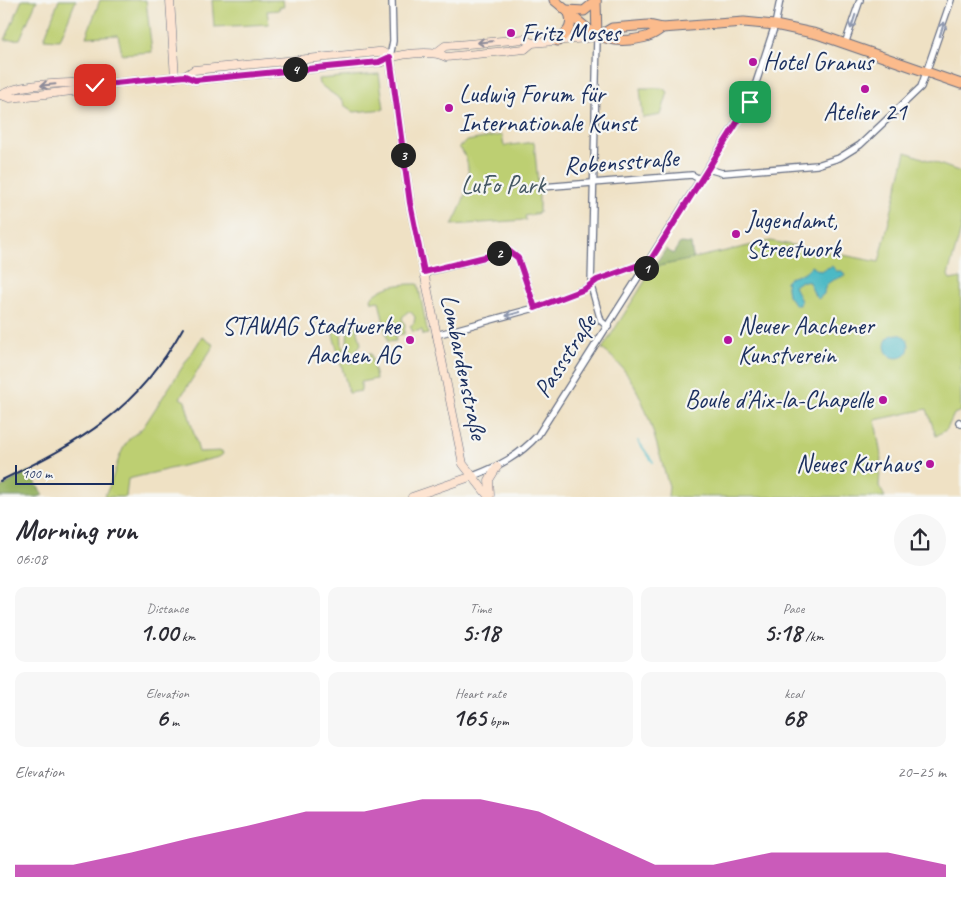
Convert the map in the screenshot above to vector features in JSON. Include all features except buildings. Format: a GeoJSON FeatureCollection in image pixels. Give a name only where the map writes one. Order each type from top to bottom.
{"type":"FeatureCollection","features":[{"type":"Feature","properties":{"kind":"main road"},"geometry":{"type":"LineString","coordinates":[[170,0],[175,78]]}},
{"type":"Feature","properties":{"kind":"main road"},"geometry":{"type":"LineString","coordinates":[[554,0],[597,37]]}},
{"type":"Feature","properties":{"kind":"main road"},"geometry":{"type":"LineString","coordinates":[[567,11],[584,10],[596,0]]}},
{"type":"Feature","properties":{"kind":"main road"},"geometry":{"type":"LineString","coordinates":[[596,0],[597,37]]}},
{"type":"Feature","properties":{"kind":"main road"},"geometry":{"type":"LineString","coordinates":[[558,41],[570,29],[572,20],[567,11]]}},
{"type":"Feature","properties":{"kind":"main road"},"geometry":{"type":"LineString","coordinates":[[597,37],[612,28],[648,25],[662,28],[735,22],[775,25],[796,28],[961,84]]}},
{"type":"Feature","properties":{"kind":"main road"},"geometry":{"type":"LineString","coordinates":[[437,52],[446,57],[525,49],[532,43],[597,37],[613,42],[651,37],[662,28]]}},
{"type":"Feature","properties":{"kind":"main road"},"geometry":{"type":"LineString","coordinates":[[1,95],[10,89],[90,82],[95,85],[185,76],[195,80],[379,62],[390,57],[437,52],[445,46],[524,38],[532,43]]}},
{"type":"Feature","properties":{"kind":"main road","name":"Lombardenstraße"},"geometry":{"type":"LineString","coordinates":[[390,57],[409,196],[436,334],[463,464],[473,476]]}},
{"type":"Feature","properties":{"kind":"main road"},"geometry":{"type":"LineString","coordinates":[[489,497],[488,480],[497,467]]}},
{"type":"Feature","properties":{"kind":"main road"},"geometry":{"type":"LineString","coordinates":[[412,497],[473,476],[489,497]]}},
{"type":"Feature","properties":{"kind":"street"},"geometry":{"type":"LineString","coordinates":[[390,57],[393,41],[392,0]]}},
{"type":"Feature","properties":{"kind":"street","name":"Passstraße"},"geometry":{"type":"LineString","coordinates":[[473,476],[497,467],[524,450],[538,435],[608,327],[702,180],[754,94],[775,25],[780,0]]}},
{"type":"Feature","properties":{"kind":"street"},"geometry":{"type":"LineString","coordinates":[[845,44],[860,0]]}},
{"type":"Feature","properties":{"kind":"street","name":"Robensstraße"},"geometry":{"type":"LineString","coordinates":[[708,169],[722,172],[817,165],[840,158],[863,142],[921,87],[951,0]]}},
{"type":"Feature","properties":{"kind":"street"},"geometry":{"type":"LineString","coordinates":[[597,37],[591,286],[602,321],[608,327]]}},
{"type":"Feature","properties":{"kind":"street","name":"Robensstraße"},"geometry":{"type":"LineString","coordinates":[[542,186],[692,175],[702,180]]}},
{"type":"Feature","properties":{"kind":"street"},"geometry":{"type":"LineString","coordinates":[[424,272],[509,251],[518,258],[535,308]]}},
{"type":"Feature","properties":{"kind":"street"},"geometry":{"type":"LineString","coordinates":[[436,334],[535,308],[591,286],[597,280],[636,266],[645,269]]}},
{"type":"Feature","properties":{"kind":"green space"},"geometry":{"type":"Polygon","coordinates":[[[22,0],[37,0],[20,39],[5,40],[22,0]]]}},
{"type":"Feature","properties":{"kind":"green space"},"geometry":{"type":"Polygon","coordinates":[[[59,0],[76,0],[60,40],[44,39],[59,0]]]}},
{"type":"Feature","properties":{"kind":"green space"},"geometry":{"type":"Polygon","coordinates":[[[100,0],[146,0],[152,52],[122,54],[118,35],[86,37],[100,0]]]}},
{"type":"Feature","properties":{"kind":"green space"},"geometry":{"type":"Polygon","coordinates":[[[212,0],[283,0],[284,7],[279,7],[279,10],[267,11],[269,24],[214,27],[212,0]]]}},
{"type":"Feature","properties":{"kind":"green space"},"geometry":{"type":"Polygon","coordinates":[[[379,74],[384,109],[354,112],[344,105],[343,101],[319,84],[318,79],[379,74]]]}},
{"type":"Feature","properties":{"kind":"green space"},"geometry":{"type":"Polygon","coordinates":[[[640,88],[662,88],[668,92],[661,115],[643,118],[640,88]]]}},
{"type":"Feature","properties":{"kind":"green space","name":"LuFo Park"},"geometry":{"type":"Polygon","coordinates":[[[502,135],[504,146],[534,142],[539,213],[525,216],[526,220],[452,225],[461,206],[468,175],[468,165],[459,147],[467,141],[502,135]]]}},
{"type":"Feature","properties":{"kind":"green space"},"geometry":{"type":"Polygon","coordinates":[[[906,152],[961,172],[961,230],[948,275],[950,280],[961,278],[961,411],[954,414],[947,429],[936,436],[927,409],[875,420],[881,456],[879,486],[885,497],[668,497],[669,486],[646,411],[638,393],[629,377],[617,362],[602,349],[654,267],[771,241],[879,262],[906,152]]]}},
{"type":"Feature","properties":{"kind":"green space"},"geometry":{"type":"Polygon","coordinates":[[[680,243],[691,244],[693,259],[654,267],[666,249],[673,254],[680,243]]]}},
{"type":"Feature","properties":{"kind":"green space"},"geometry":{"type":"Polygon","coordinates":[[[418,284],[428,334],[423,335],[422,330],[413,332],[410,326],[414,323],[415,317],[411,312],[407,312],[402,318],[405,325],[404,334],[395,335],[396,341],[388,342],[379,301],[372,302],[371,298],[381,290],[392,286],[418,284]]]}},
{"type":"Feature","properties":{"kind":"green space"},"geometry":{"type":"Polygon","coordinates":[[[351,320],[356,322],[361,344],[356,351],[351,351],[347,345],[348,323],[351,320]]]}},
{"type":"Feature","properties":{"kind":"green space"},"geometry":{"type":"Polygon","coordinates":[[[341,325],[342,346],[349,363],[368,359],[368,354],[371,354],[376,379],[361,382],[361,391],[349,393],[333,335],[335,327],[341,325]]]}},
{"type":"Feature","properties":{"kind":"green space"},"geometry":{"type":"Polygon","coordinates":[[[202,337],[214,345],[180,398],[185,401],[199,452],[222,451],[223,454],[219,457],[128,479],[126,497],[104,497],[111,483],[118,460],[129,439],[144,426],[202,337]]]}},
{"type":"Feature","properties":{"kind":"green space"},"geometry":{"type":"Polygon","coordinates":[[[29,471],[43,495],[38,497],[0,497],[0,488],[29,471]]]}},
{"type":"Feature","properties":{"kind":"water"},"geometry":{"type":"Polygon","coordinates":[[[811,266],[820,271],[832,266],[836,271],[842,271],[845,275],[828,283],[824,294],[818,299],[809,282],[801,281],[794,286],[801,301],[799,305],[795,305],[788,295],[786,281],[789,278],[805,273],[811,266]]]}},
{"type":"Feature","properties":{"kind":"water"},"geometry":{"type":"Polygon","coordinates":[[[897,334],[902,335],[908,341],[908,351],[902,357],[897,358],[892,357],[886,351],[885,346],[886,341],[892,335],[897,334]]]}},
{"type":"Feature","properties":{"kind":"waterway"},"geometry":{"type":"LineString","coordinates":[[638,441],[653,462]]}},
{"type":"Feature","properties":{"kind":"railway"},"geometry":{"type":"LineString","coordinates":[[0,481],[57,452],[105,421],[147,381],[183,328]]}},
{"type":"Feature","properties":{"kind":"place","name":"Fritz Moses"},"geometry":{"type":"Point","coordinates":[511,33]}},
{"type":"Feature","properties":{"kind":"place","name":"Hotel Granus"},"geometry":{"type":"Point","coordinates":[753,62]}},
{"type":"Feature","properties":{"kind":"place","name":"Atelier 21"},"geometry":{"type":"Point","coordinates":[865,89]}},
{"type":"Feature","properties":{"kind":"place","name":"Ludwig Forum für Internationale Kunst"},"geometry":{"type":"Point","coordinates":[449,108]}},
{"type":"Feature","properties":{"kind":"place","name":"Jugendamt, Streetwork"},"geometry":{"type":"Point","coordinates":[736,234]}},
{"type":"Feature","properties":{"kind":"place","name":"STAWAG Stadtwerke Aachen AG"},"geometry":{"type":"Point","coordinates":[410,340]}},
{"type":"Feature","properties":{"kind":"place","name":"Neuer Aachener Kunstverein"},"geometry":{"type":"Point","coordinates":[728,340]}},
{"type":"Feature","properties":{"kind":"place","name":"Boule d’Aix-la-Chapelle"},"geometry":{"type":"Point","coordinates":[883,400]}},
{"type":"Feature","properties":{"kind":"place","name":"Neues Kurhaus"},"geometry":{"type":"Point","coordinates":[930,464]}},
{"type":"Feature","properties":{"kind":"route"},"geometry":{"type":"LineString","coordinates":[[95,85],[185,76],[195,80],[366,62],[383,62],[390,57],[410,203],[424,272],[505,251],[513,252],[518,258],[535,308],[585,289],[597,280],[636,266],[645,269],[750,102]]}}]}
